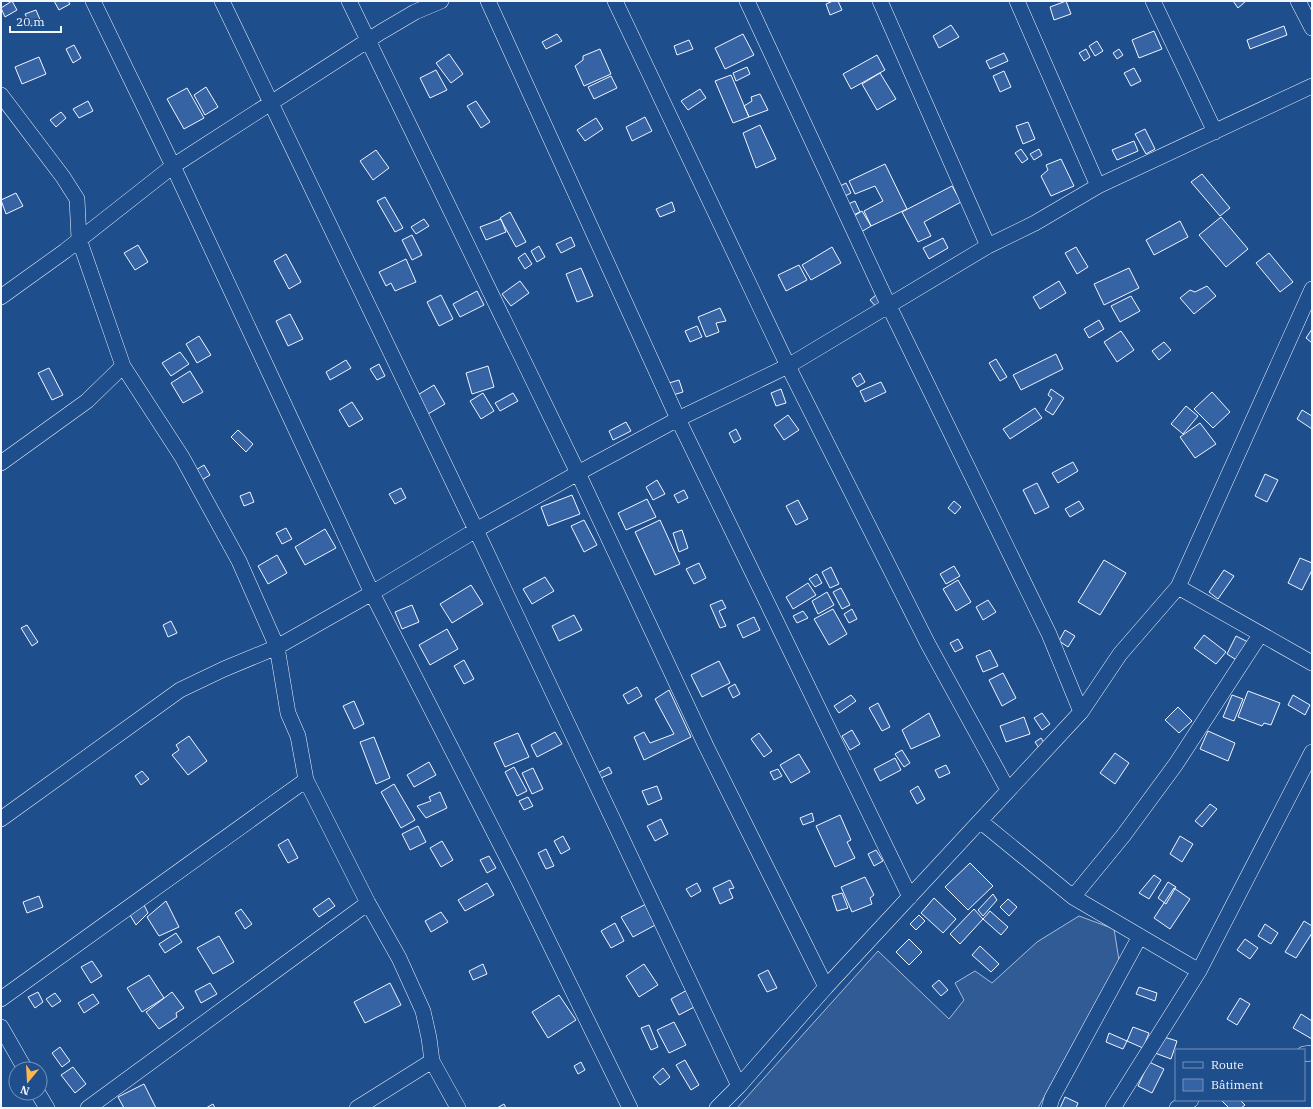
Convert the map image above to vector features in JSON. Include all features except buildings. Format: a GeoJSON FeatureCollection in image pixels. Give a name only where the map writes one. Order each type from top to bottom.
{"type":"FeatureCollection","features":[{"type":"Feature","properties":{"kind":"street"},"geometry":{"type":"LineString","coordinates":[[93,1],[173,166],[372,593],[523,888],[630,1108]]}},
{"type":"Feature","properties":{"kind":"street"},"geometry":{"type":"LineString","coordinates":[[222,1],[476,530],[739,1086]]}},
{"type":"Feature","properties":{"kind":"street"},"geometry":{"type":"LineString","coordinates":[[349,1],[367,41],[578,474],[706,746],[826,987]]}},
{"type":"Feature","properties":{"kind":"street"},"geometry":{"type":"LineString","coordinates":[[1,297],[173,166],[367,41],[415,12],[441,1]]}},
{"type":"Feature","properties":{"kind":"street"},"geometry":{"type":"LineString","coordinates":[[488,1],[678,419],[910,897]]}},
{"type":"Feature","properties":{"kind":"street"},"geometry":{"type":"LineString","coordinates":[[615,1],[788,366],[928,644],[1008,790]]}},
{"type":"Feature","properties":{"kind":"street"},"geometry":{"type":"LineString","coordinates":[[747,1],[888,304],[1045,627],[1081,712]]}},
{"type":"Feature","properties":{"kind":"street"},"geometry":{"type":"LineString","coordinates":[[880,1],[988,246]]}},
{"type":"Feature","properties":{"kind":"street"},"geometry":{"type":"LineString","coordinates":[[1017,1],[1098,186]]}},
{"type":"Feature","properties":{"kind":"street"},"geometry":{"type":"LineString","coordinates":[[1153,1],[1215,132]]}},
{"type":"Feature","properties":{"kind":"street"},"geometry":{"type":"LineString","coordinates":[[1298,1],[1312,28]]}},
{"type":"Feature","properties":{"kind":"street"},"geometry":{"type":"LineString","coordinates":[[1,819],[180,690],[224,669],[277,647],[372,593],[476,530],[678,419],[788,366],[888,304],[988,246],[1035,223],[1098,186],[1312,86]]}},
{"type":"Feature","properties":{"kind":"street"},"geometry":{"type":"LineString","coordinates":[[1,95],[63,177],[77,199],[79,239],[124,366],[182,457],[239,562],[277,647],[288,713],[298,736],[306,780],[368,903],[400,958],[423,1011],[430,1038],[432,1061],[458,1108]]}},
{"type":"Feature","properties":{"kind":"street"},"geometry":{"type":"LineString","coordinates":[[717,1108],[739,1086],[826,987],[1081,712],[1120,654],[1178,587],[1312,289]]}},
{"type":"Feature","properties":{"kind":"street"},"geometry":{"type":"LineString","coordinates":[[1,463],[87,401],[124,366]]}},
{"type":"Feature","properties":{"kind":"street"},"geometry":{"type":"LineString","coordinates":[[1178,587],[1260,635],[1312,663]]}},
{"type":"Feature","properties":{"kind":"street"},"geometry":{"type":"LineString","coordinates":[[1073,897],[1123,836],[1176,764],[1260,635]]}},
{"type":"Feature","properties":{"kind":"street"},"geometry":{"type":"LineString","coordinates":[[1113,1108],[1199,971],[1308,772],[1312,752]]}},
{"type":"Feature","properties":{"kind":"street"},"geometry":{"type":"LineString","coordinates":[[1,999],[306,780]]}},
{"type":"Feature","properties":{"kind":"street"},"geometry":{"type":"LineString","coordinates":[[980,821],[1073,897],[1199,971]]}},
{"type":"Feature","properties":{"kind":"street"},"geometry":{"type":"LineString","coordinates":[[94,1106],[368,903]]}},
{"type":"Feature","properties":{"kind":"street"},"geometry":{"type":"LineString","coordinates":[[1050,1108],[1052,1098],[1140,936]]}},
{"type":"Feature","properties":{"kind":"street"},"geometry":{"type":"LineString","coordinates":[[1,1027],[20,1061]]}},
{"type":"Feature","properties":{"kind":"street"},"geometry":{"type":"LineString","coordinates":[[357,1108],[432,1061]]}},
{"type":"Feature","properties":{"kind":"street"},"geometry":{"type":"LineString","coordinates":[[1177,1108],[1189,1101]]}},
{"type":"Feature","properties":{"kind":"shaded area"},"geometry":{"type":"Polygon","coordinates":[[[1079,916],[1114,929],[1119,960],[1038,1108],[737,1108],[878,951],[949,1019],[964,1000],[955,983],[975,971],[992,983],[1037,942],[1079,916]]]}}]}
